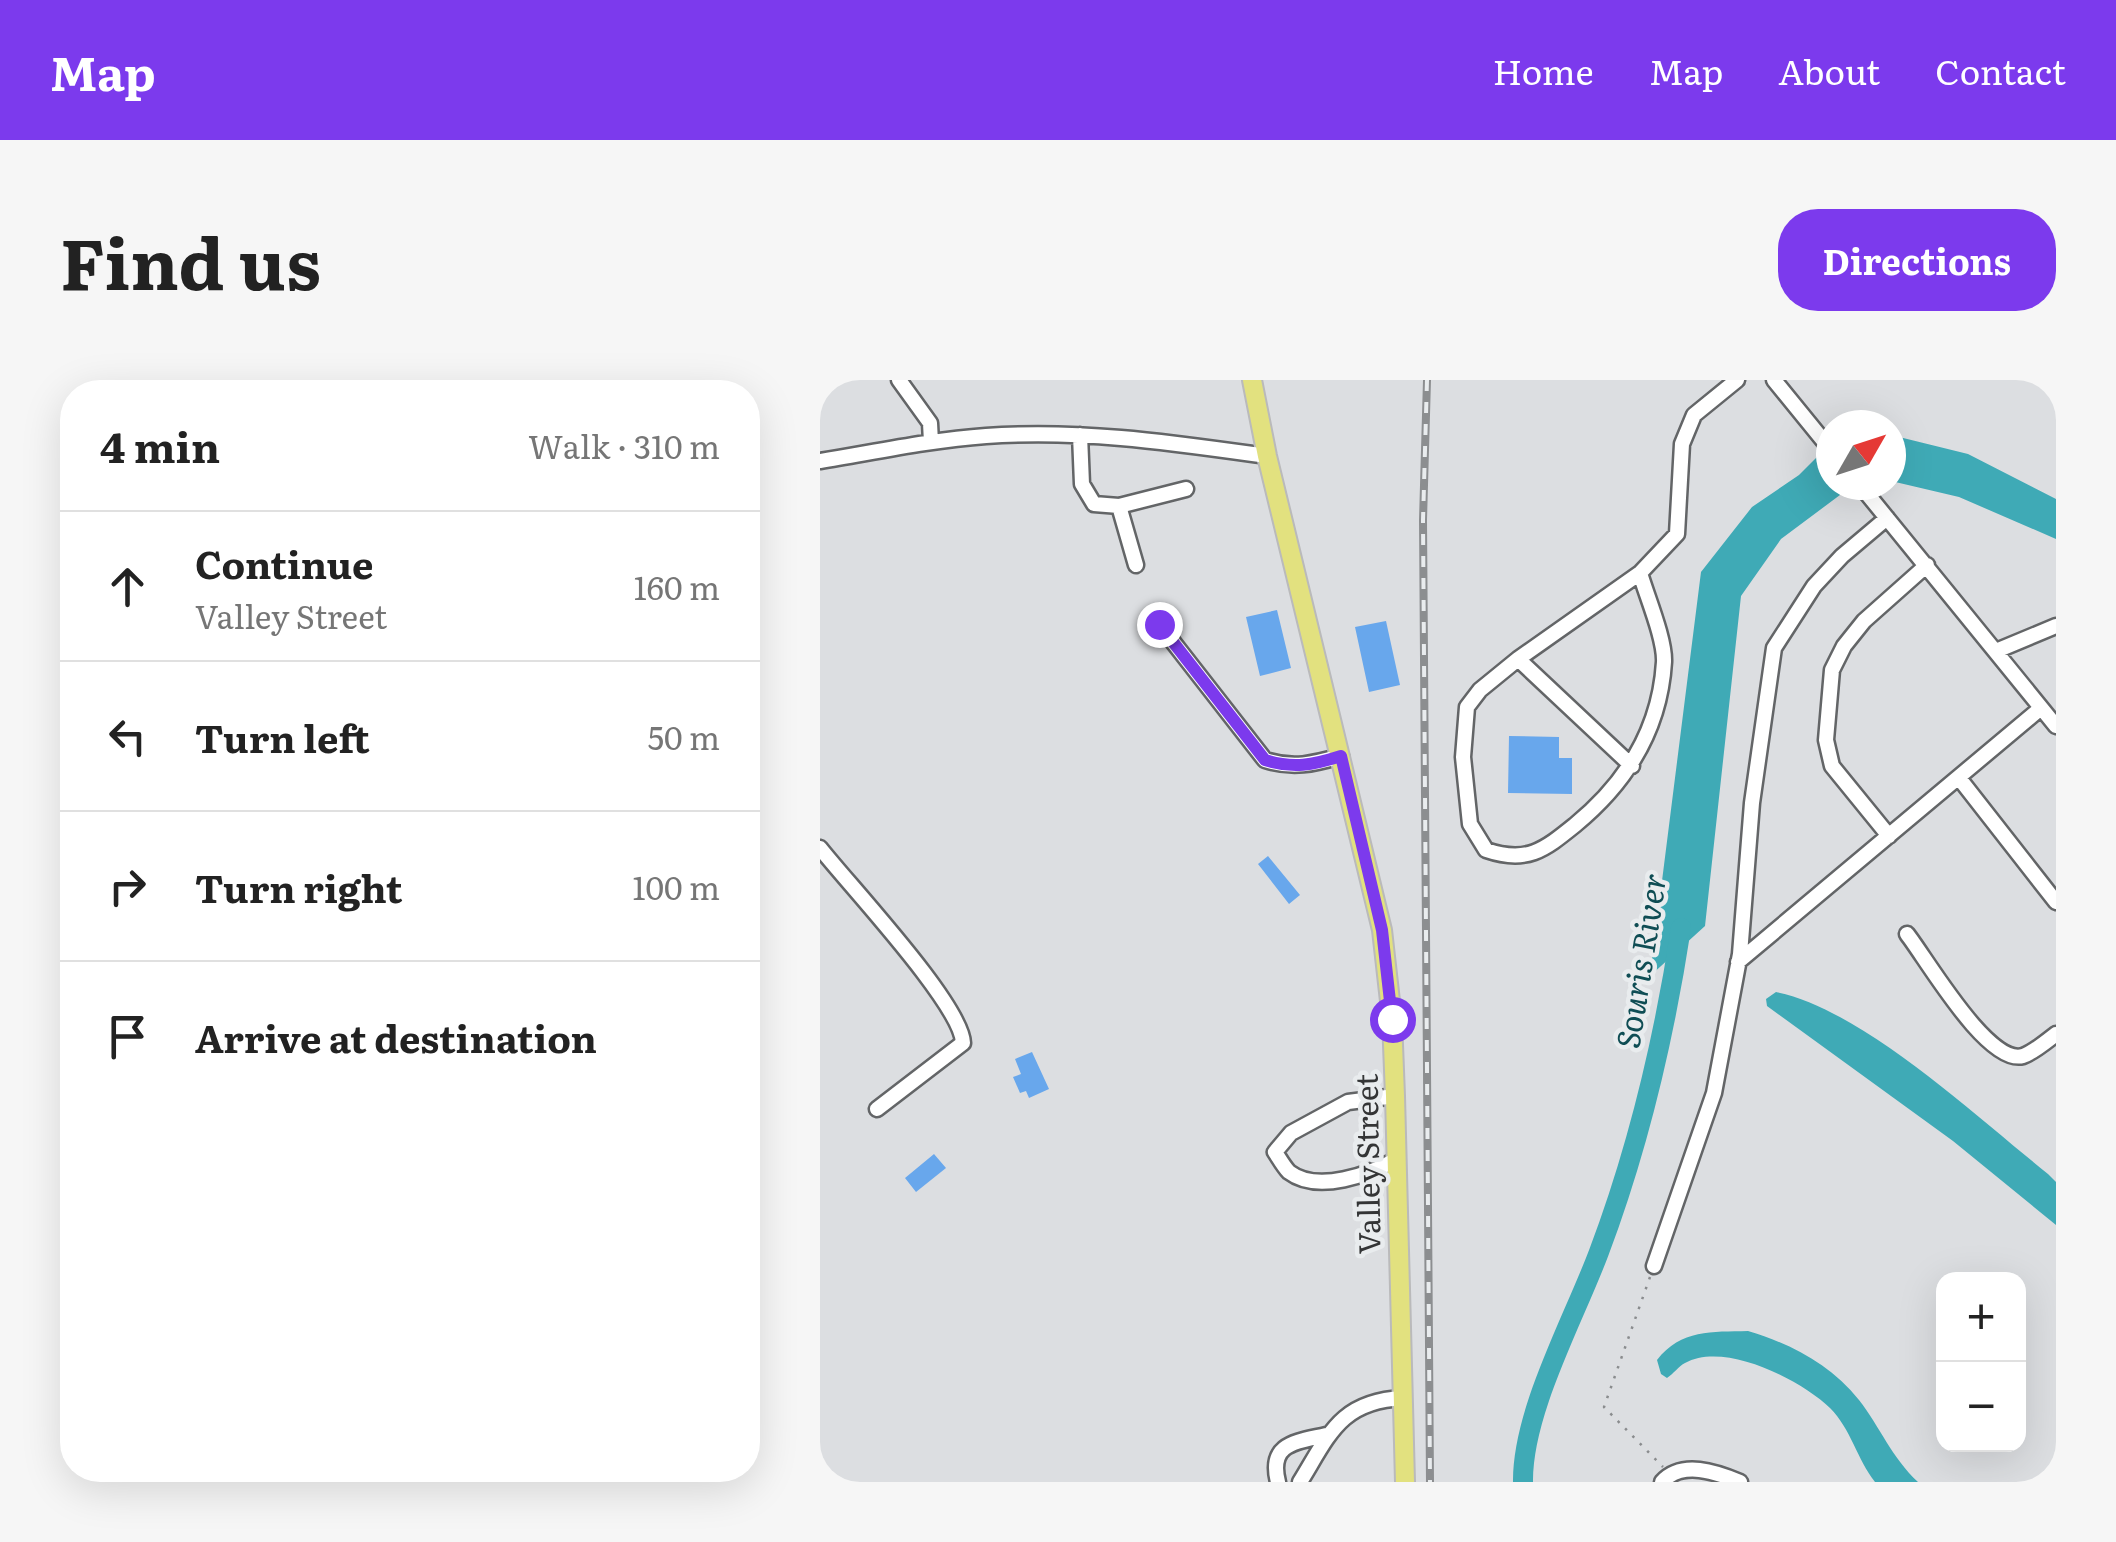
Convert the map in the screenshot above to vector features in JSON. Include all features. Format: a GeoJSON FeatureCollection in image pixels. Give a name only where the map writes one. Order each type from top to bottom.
{"type":"FeatureCollection","features":[{"type":"Feature","properties":{"kind":"main road","name":"Valley Street"},"geometry":{"type":"LineString","coordinates":[[1252,380],[1382,930],[1392,1019],[1405,1482]]}},
{"type":"Feature","properties":{"kind":"street"},"geometry":{"type":"LineString","coordinates":[[899,380],[930,423],[931,442]]}},
{"type":"Feature","properties":{"kind":"street"},"geometry":{"type":"LineString","coordinates":[[1640,573],[1664,657],[1657,710],[1632,766],[1601,804],[1545,849],[1508,858],[1486,850],[1470,824],[1463,757],[1467,707],[1480,690],[1518,660],[1640,573],[1677,534],[1682,444],[1694,416],[1737,380]]}},
{"type":"Feature","properties":{"kind":"street"},"geometry":{"type":"LineString","coordinates":[[1774,380],[1816,432]]}},
{"type":"Feature","properties":{"kind":"street"},"geometry":{"type":"LineString","coordinates":[[1080,434],[1082,484],[1094,504],[1119,506],[1186,489]]}},
{"type":"Feature","properties":{"kind":"street"},"geometry":{"type":"LineString","coordinates":[[820,461],[986,436],[1080,434],[1267,456]]}},
{"type":"Feature","properties":{"kind":"street"},"geometry":{"type":"LineString","coordinates":[[1872,500],[2056,726]]}},
{"type":"Feature","properties":{"kind":"street"},"geometry":{"type":"LineString","coordinates":[[1119,506],[1136,565]]}},
{"type":"Feature","properties":{"kind":"street"},"geometry":{"type":"LineString","coordinates":[[1654,1266],[1714,1093],[1738,962],[1752,803],[1774,648],[1814,586],[1882,512]]}},
{"type":"Feature","properties":{"kind":"street"},"geometry":{"type":"LineString","coordinates":[[1888,836],[1832,766],[1826,740],[1832,670],[1844,646],[1864,621],[1927,566]]}},
{"type":"Feature","properties":{"kind":"street"},"geometry":{"type":"LineString","coordinates":[[1159,624],[1265,760],[1285,767],[1307,766],[1341,756]]}},
{"type":"Feature","properties":{"kind":"street"},"geometry":{"type":"LineString","coordinates":[[1996,651],[2056,626]]}},
{"type":"Feature","properties":{"kind":"street"},"geometry":{"type":"LineString","coordinates":[[1518,660],[1632,766]]}},
{"type":"Feature","properties":{"kind":"street"},"geometry":{"type":"LineString","coordinates":[[1738,962],[2041,708]]}},
{"type":"Feature","properties":{"kind":"street"},"geometry":{"type":"LineString","coordinates":[[1959,778],[2056,902]]}},
{"type":"Feature","properties":{"kind":"street"},"geometry":{"type":"LineString","coordinates":[[820,848],[936,990],[963,1032],[963,1043],[877,1110]]}},
{"type":"Feature","properties":{"kind":"street"},"geometry":{"type":"LineString","coordinates":[[1907,934],[1928,960],[1944,991],[1997,1048],[2024,1056],[2056,1034]]}},
{"type":"Feature","properties":{"kind":"street"},"geometry":{"type":"LineString","coordinates":[[1395,1096],[1348,1102],[1290,1133],[1275,1152],[1288,1171],[1318,1181],[1370,1174],[1397,1159]]}},
{"type":"Feature","properties":{"kind":"street"},"geometry":{"type":"LineString","coordinates":[[1300,1482],[1326,1435],[1354,1410],[1386,1399],[1403,1398]]}},
{"type":"Feature","properties":{"kind":"street"},"geometry":{"type":"LineString","coordinates":[[1278,1482],[1276,1458],[1282,1449],[1326,1435]]}},
{"type":"Feature","properties":{"kind":"street"},"geometry":{"type":"LineString","coordinates":[[1666,1478],[1691,1469],[1740,1482]]}},
{"type":"Feature","properties":{"kind":"path"},"geometry":{"type":"LineString","coordinates":[[1654,1266],[1604,1407],[1666,1478]]}},
{"type":"Feature","properties":{"kind":"water"},"geometry":{"type":"Polygon","coordinates":[[[1906,439],[1968,454],[2056,499],[2056,539],[1959,497],[1906,485],[1906,439]]]}},
{"type":"Feature","properties":{"kind":"water"},"geometry":{"type":"Polygon","coordinates":[[[1816,458],[1816,500],[1833,500],[1781,539],[1741,596],[1705,926],[1650,976],[1701,572],[1752,507],[1799,475],[1816,458]]]}},
{"type":"Feature","properties":{"kind":"water"},"geometry":{"type":"Polygon","coordinates":[[[1776,992],[1810,1002],[1881,1042],[2048,1174],[2056,1182],[2056,1225],[1953,1141],[1767,1006],[1766,999],[1776,992]]]}},
{"type":"Feature","properties":{"kind":"water"},"geometry":{"type":"Polygon","coordinates":[[[1748,1331],[1794,1349],[1848,1387],[1918,1482],[1875,1482],[1830,1408],[1801,1386],[1762,1367],[1741,1360],[1702,1357],[1685,1363],[1667,1378],[1661,1374],[1657,1360],[1687,1337],[1748,1331]]]}},
{"type":"Feature","properties":{"kind":"building"},"geometry":{"type":"Polygon","coordinates":[[[1277,610],[1291,668],[1260,676],[1246,617],[1277,610]]]}},
{"type":"Feature","properties":{"kind":"building"},"geometry":{"type":"Polygon","coordinates":[[[1386,621],[1400,685],[1369,692],[1355,627],[1386,621]]]}},
{"type":"Feature","properties":{"kind":"building"},"geometry":{"type":"Polygon","coordinates":[[[1509,736],[1559,737],[1559,758],[1572,758],[1572,794],[1508,793],[1509,736]]]}},
{"type":"Feature","properties":{"kind":"building"},"geometry":{"type":"Polygon","coordinates":[[[1268,856],[1300,895],[1289,904],[1258,864],[1268,856]]]}},
{"type":"Feature","properties":{"kind":"building"},"geometry":{"type":"Polygon","coordinates":[[[1032,1052],[1049,1089],[1029,1098],[1026,1091],[1020,1093],[1013,1077],[1021,1074],[1015,1059],[1032,1052]]]}},
{"type":"Feature","properties":{"kind":"building"},"geometry":{"type":"Polygon","coordinates":[[[934,1154],[946,1168],[916,1192],[905,1178],[934,1154]]]}},
{"type":"Feature","properties":{"kind":"waterway","name":"Souris River"},"geometry":{"type":"LineString","coordinates":[[1523,1482],[1525,1455],[1540,1396],[1599,1252],[1638,1132],[1667,1011],[1681,928]]}},
{"type":"Feature","properties":{"kind":"railway"},"geometry":{"type":"LineString","coordinates":[[1427,380],[1423,520],[1430,1482]]}},
{"type":"Feature","properties":{"kind":"route"},"geometry":{"type":"LineString","coordinates":[[1159,624],[1265,760],[1285,767],[1307,766],[1341,756],[1382,930],[1392,1019]]}}]}
